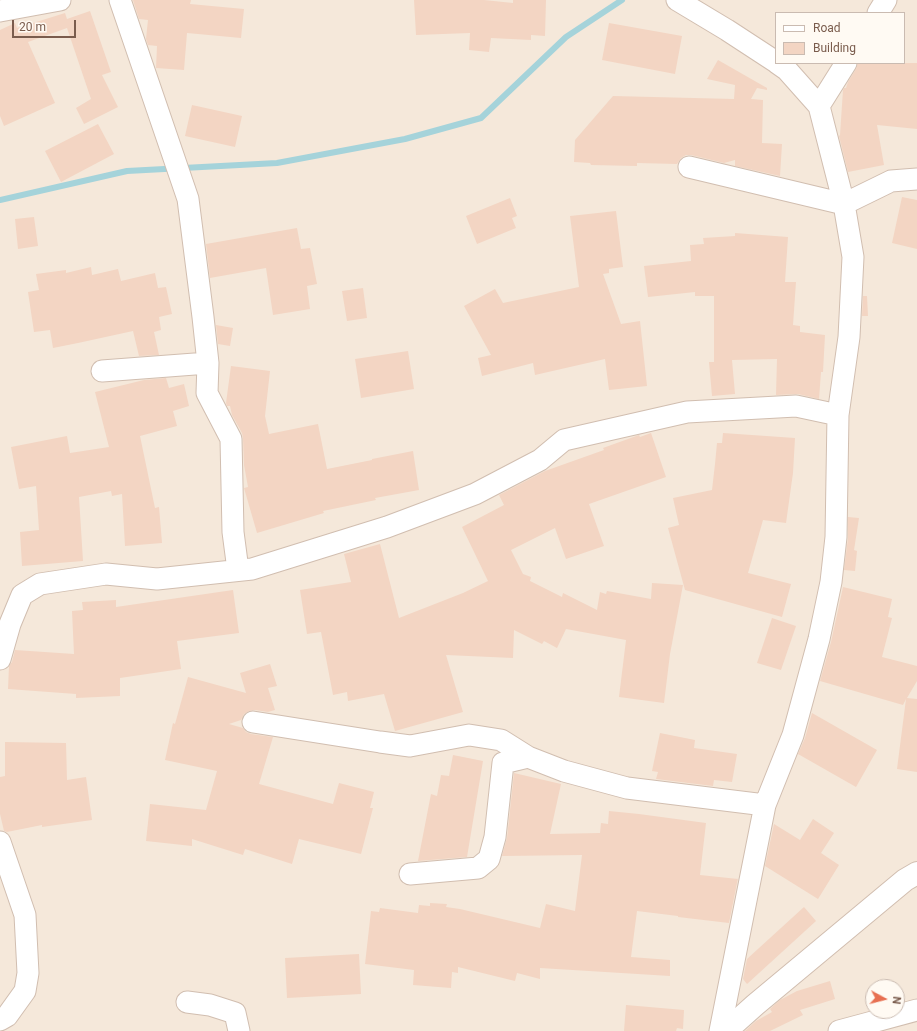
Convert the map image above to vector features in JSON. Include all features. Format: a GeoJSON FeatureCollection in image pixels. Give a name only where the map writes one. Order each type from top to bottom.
{"type":"FeatureCollection","features":[{"type":"Feature","properties":{"kind":"street"},"geometry":{"type":"LineString","coordinates":[[0,11],[60,0]]}},
{"type":"Feature","properties":{"kind":"street"},"geometry":{"type":"LineString","coordinates":[[120,0],[188,199],[208,363],[207,393],[231,439],[233,532],[238,570]]}},
{"type":"Feature","properties":{"kind":"street"},"geometry":{"type":"LineString","coordinates":[[677,0],[727,30],[775,62]]}},
{"type":"Feature","properties":{"kind":"street"},"geometry":{"type":"LineString","coordinates":[[879,12],[886,0]]}},
{"type":"Feature","properties":{"kind":"street"},"geometry":{"type":"LineString","coordinates":[[720,1031],[765,805],[793,735],[819,639],[832,582],[836,538],[838,415],[849,337],[853,258],[844,204],[819,106],[787,70],[778,64]]}},
{"type":"Feature","properties":{"kind":"street"},"geometry":{"type":"LineString","coordinates":[[819,106],[845,64]]}},
{"type":"Feature","properties":{"kind":"street"},"geometry":{"type":"LineString","coordinates":[[689,167],[844,204],[891,181],[917,178]]}},
{"type":"Feature","properties":{"kind":"street"},"geometry":{"type":"LineString","coordinates":[[102,371],[208,363]]}},
{"type":"Feature","properties":{"kind":"street"},"geometry":{"type":"LineString","coordinates":[[0,659],[10,624],[22,595],[40,584],[106,574],[156,579],[252,569],[387,527],[475,494],[540,460],[564,440],[687,412],[796,406],[838,415]]}},
{"type":"Feature","properties":{"kind":"street"},"geometry":{"type":"LineString","coordinates":[[253,722],[410,746],[469,735],[501,740],[528,757],[564,771],[627,788],[765,805]]}},
{"type":"Feature","properties":{"kind":"street"},"geometry":{"type":"LineString","coordinates":[[410,874],[478,868],[489,859],[495,837],[503,763],[528,757]]}},
{"type":"Feature","properties":{"kind":"street"},"geometry":{"type":"LineString","coordinates":[[0,842],[25,916],[28,973],[25,991],[7,1016],[0,1020]]}},
{"type":"Feature","properties":{"kind":"street"},"geometry":{"type":"LineString","coordinates":[[726,1031],[905,880],[917,873]]}},
{"type":"Feature","properties":{"kind":"street"},"geometry":{"type":"LineString","coordinates":[[187,1002],[210,1005],[235,1013],[240,1031]]}},
{"type":"Feature","properties":{"kind":"street"},"geometry":{"type":"LineString","coordinates":[[839,1031],[917,1010]]}},
{"type":"Feature","properties":{"kind":"shaded area"},"geometry":{"type":"Polygon","coordinates":[[[0,0],[917,0],[917,1031],[0,1031],[0,0]]]}},
{"type":"Feature","properties":{"kind":"building"},"geometry":{"type":"Polygon","coordinates":[[[133,0],[191,0],[190,4],[244,9],[241,38],[187,33],[184,70],[156,68],[157,46],[148,45],[146,39],[148,20],[139,19],[133,0]]]}},
{"type":"Feature","properties":{"kind":"building"},"geometry":{"type":"Polygon","coordinates":[[[414,0],[484,0],[513,3],[513,0],[546,0],[545,36],[531,35],[531,40],[491,38],[489,52],[469,50],[470,33],[416,35],[414,0]]]}},
{"type":"Feature","properties":{"kind":"building"},"geometry":{"type":"Polygon","coordinates":[[[90,11],[111,72],[102,75],[118,107],[84,124],[76,108],[91,99],[67,28],[28,42],[55,103],[4,126],[0,116],[0,30],[15,23],[17,28],[65,13],[67,19],[90,11]]]}},
{"type":"Feature","properties":{"kind":"building"},"geometry":{"type":"Polygon","coordinates":[[[609,23],[682,36],[675,74],[602,60],[609,23]]]}},
{"type":"Feature","properties":{"kind":"building"},"geometry":{"type":"Polygon","coordinates":[[[718,60],[767,88],[767,90],[757,88],[751,99],[763,100],[762,143],[782,144],[780,176],[735,166],[735,160],[724,163],[691,155],[686,155],[681,158],[677,164],[637,163],[637,166],[591,165],[590,163],[574,162],[575,140],[613,96],[734,99],[735,85],[707,79],[718,60]]]}},
{"type":"Feature","properties":{"kind":"building"},"geometry":{"type":"Polygon","coordinates":[[[917,63],[917,129],[877,125],[884,165],[848,172],[839,136],[843,90],[846,88],[858,64],[917,63]]]}},
{"type":"Feature","properties":{"kind":"building"},"geometry":{"type":"Polygon","coordinates":[[[192,105],[242,116],[235,147],[185,136],[192,105]]]}},
{"type":"Feature","properties":{"kind":"building"},"geometry":{"type":"Polygon","coordinates":[[[98,124],[114,154],[61,182],[45,151],[98,124]]]}},
{"type":"Feature","properties":{"kind":"building"},"geometry":{"type":"Polygon","coordinates":[[[902,197],[917,200],[917,249],[892,243],[902,197]]]}},
{"type":"Feature","properties":{"kind":"building"},"geometry":{"type":"Polygon","coordinates":[[[510,198],[517,216],[512,218],[516,228],[477,244],[466,216],[510,198]]]}},
{"type":"Feature","properties":{"kind":"building"},"geometry":{"type":"Polygon","coordinates":[[[616,211],[623,267],[609,269],[609,273],[603,274],[621,324],[640,321],[647,386],[609,390],[605,359],[535,375],[533,363],[482,376],[478,358],[491,355],[464,306],[495,289],[503,303],[579,287],[570,216],[616,211]]]}},
{"type":"Feature","properties":{"kind":"building"},"geometry":{"type":"Polygon","coordinates":[[[34,217],[38,246],[18,249],[15,219],[34,217]]]}},
{"type":"Feature","properties":{"kind":"building"},"geometry":{"type":"Polygon","coordinates":[[[297,228],[301,249],[310,248],[317,284],[307,286],[310,309],[273,315],[266,268],[210,278],[206,244],[297,228]]]}},
{"type":"Feature","properties":{"kind":"building"},"geometry":{"type":"Polygon","coordinates":[[[735,233],[788,237],[785,282],[796,282],[793,325],[800,326],[800,332],[825,335],[823,372],[821,372],[819,399],[798,394],[776,395],[777,359],[732,360],[735,394],[712,396],[709,362],[714,362],[714,296],[695,296],[695,292],[648,297],[644,266],[691,261],[690,245],[704,244],[703,238],[735,236],[735,233]]]}},
{"type":"Feature","properties":{"kind":"building"},"geometry":{"type":"Polygon","coordinates":[[[91,267],[92,275],[118,269],[121,281],[155,273],[158,288],[166,287],[172,314],[159,317],[161,330],[154,332],[159,355],[139,356],[133,331],[53,348],[50,330],[34,332],[28,292],[39,290],[36,274],[66,270],[66,273],[91,267]]]}},
{"type":"Feature","properties":{"kind":"building"},"geometry":{"type":"Polygon","coordinates":[[[363,288],[367,318],[347,321],[342,291],[363,288]]]}},
{"type":"Feature","properties":{"kind":"building"},"geometry":{"type":"Polygon","coordinates":[[[863,296],[867,296],[868,316],[862,316],[863,296]]]}},
{"type":"Feature","properties":{"kind":"building"},"geometry":{"type":"Polygon","coordinates":[[[216,325],[233,328],[230,346],[218,344],[216,325]]]}},
{"type":"Feature","properties":{"kind":"building"},"geometry":{"type":"Polygon","coordinates":[[[408,351],[414,389],[361,398],[355,359],[408,351]]]}},
{"type":"Feature","properties":{"kind":"building"},"geometry":{"type":"Polygon","coordinates":[[[231,366],[270,371],[265,416],[269,434],[318,424],[327,469],[413,451],[419,490],[375,498],[376,500],[323,511],[324,513],[257,533],[244,488],[248,487],[244,465],[242,433],[232,415],[230,406],[227,406],[226,403],[231,366]]]}},
{"type":"Feature","properties":{"kind":"building"},"geometry":{"type":"Polygon","coordinates":[[[166,378],[169,388],[184,384],[189,406],[173,411],[177,426],[140,436],[155,508],[159,507],[162,543],[125,546],[122,494],[112,496],[111,491],[79,497],[83,561],[22,566],[20,532],[39,530],[36,486],[19,489],[11,447],[67,436],[70,453],[109,447],[95,392],[144,380],[166,378]]]}},
{"type":"Feature","properties":{"kind":"building"},"geometry":{"type":"Polygon","coordinates":[[[651,433],[666,477],[589,504],[604,546],[566,559],[555,528],[511,550],[523,574],[531,577],[530,581],[562,597],[563,593],[597,610],[600,592],[606,594],[607,591],[651,599],[652,583],[683,585],[670,654],[664,703],[619,697],[626,640],[566,629],[557,648],[544,641],[542,644],[514,630],[513,658],[446,655],[463,712],[395,731],[384,694],[348,701],[347,692],[333,695],[321,632],[307,634],[300,590],[351,582],[344,554],[380,544],[399,618],[463,593],[488,581],[462,527],[504,505],[499,495],[545,471],[604,450],[603,448],[639,435],[640,437],[651,433]]]}},
{"type":"Feature","properties":{"kind":"building"},"geometry":{"type":"Polygon","coordinates":[[[723,433],[795,438],[793,473],[786,523],[763,520],[748,573],[791,584],[782,617],[685,590],[668,528],[679,525],[673,498],[712,490],[717,443],[722,443],[723,433]]]}},
{"type":"Feature","properties":{"kind":"building"},"geometry":{"type":"Polygon","coordinates":[[[848,517],[859,518],[854,550],[857,551],[855,571],[844,570],[848,538],[848,517]]]}},
{"type":"Feature","properties":{"kind":"building"},"geometry":{"type":"Polygon","coordinates":[[[843,587],[892,599],[888,617],[892,618],[882,657],[917,666],[917,681],[907,698],[917,699],[917,772],[897,769],[906,699],[903,705],[820,681],[831,642],[843,587]]]}},
{"type":"Feature","properties":{"kind":"building"},"geometry":{"type":"Polygon","coordinates":[[[233,590],[239,633],[177,641],[181,669],[120,678],[120,696],[76,698],[76,694],[8,689],[9,666],[12,662],[15,650],[74,654],[72,611],[83,610],[82,602],[116,600],[116,607],[233,590]]]}},
{"type":"Feature","properties":{"kind":"building"},"geometry":{"type":"Polygon","coordinates":[[[772,618],[796,626],[781,670],[757,663],[772,618]]]}},
{"type":"Feature","properties":{"kind":"building"},"geometry":{"type":"Polygon","coordinates":[[[270,664],[277,686],[268,688],[275,710],[268,712],[255,710],[249,711],[244,714],[241,720],[229,724],[243,728],[246,732],[251,734],[273,737],[259,784],[333,804],[339,783],[374,792],[370,808],[373,808],[361,854],[299,839],[292,864],[245,849],[243,855],[192,839],[192,846],[146,841],[150,804],[206,810],[217,771],[165,760],[173,723],[175,724],[188,677],[246,693],[240,673],[270,664]]]}},
{"type":"Feature","properties":{"kind":"building"},"geometry":{"type":"Polygon","coordinates":[[[812,713],[877,750],[856,787],[798,754],[805,738],[812,713]]]}},
{"type":"Feature","properties":{"kind":"building"},"geometry":{"type":"Polygon","coordinates":[[[660,733],[695,740],[694,748],[737,754],[732,782],[714,780],[713,786],[656,779],[658,772],[652,771],[660,733]]]}},
{"type":"Feature","properties":{"kind":"building"},"geometry":{"type":"Polygon","coordinates":[[[5,742],[66,743],[67,780],[86,777],[92,820],[42,827],[42,825],[7,832],[4,831],[0,814],[0,777],[5,776],[5,742]]]}},
{"type":"Feature","properties":{"kind":"building"},"geometry":{"type":"Polygon","coordinates":[[[453,755],[483,761],[467,857],[418,861],[431,794],[437,796],[441,775],[449,776],[453,755]]]}},
{"type":"Feature","properties":{"kind":"building"},"geometry":{"type":"Polygon","coordinates":[[[514,773],[561,784],[550,834],[600,833],[601,823],[608,824],[609,811],[706,823],[700,875],[738,879],[729,923],[637,911],[631,957],[670,960],[670,976],[540,968],[540,979],[517,973],[515,981],[458,967],[458,973],[452,972],[451,988],[413,985],[414,970],[365,964],[371,911],[379,912],[380,908],[418,913],[419,905],[430,906],[430,903],[447,904],[446,907],[540,928],[546,904],[575,911],[582,855],[502,856],[507,838],[514,773]]]}},
{"type":"Feature","properties":{"kind":"building"},"geometry":{"type":"Polygon","coordinates":[[[813,819],[834,833],[821,853],[839,865],[818,899],[765,866],[774,824],[800,840],[813,819]]]}},
{"type":"Feature","properties":{"kind":"building"},"geometry":{"type":"Polygon","coordinates":[[[804,907],[816,921],[747,984],[743,979],[747,959],[804,907]]]}},
{"type":"Feature","properties":{"kind":"building"},"geometry":{"type":"Polygon","coordinates":[[[359,954],[361,994],[287,998],[285,958],[359,954]]]}},
{"type":"Feature","properties":{"kind":"building"},"geometry":{"type":"Polygon","coordinates":[[[830,981],[835,999],[800,1010],[803,1015],[770,1031],[745,1031],[756,1021],[772,1012],[770,1009],[780,1000],[797,991],[830,981]]]}},
{"type":"Feature","properties":{"kind":"building"},"geometry":{"type":"Polygon","coordinates":[[[626,1005],[684,1010],[683,1029],[677,1028],[676,1031],[624,1031],[626,1005]]]}},
{"type":"Feature","properties":{"kind":"waterway"},"geometry":{"type":"LineString","coordinates":[[0,200],[127,171],[277,163],[405,139],[481,118],[566,37],[622,0]]}}]}
